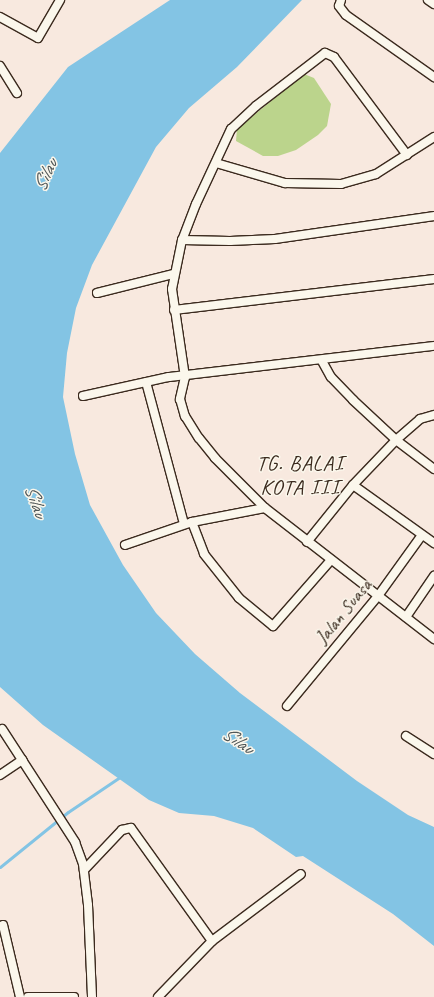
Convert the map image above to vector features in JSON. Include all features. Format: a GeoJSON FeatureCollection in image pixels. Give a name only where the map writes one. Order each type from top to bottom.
{"type":"FeatureCollection","features":[{"type":"Feature","properties":{"kind":"street"},"geometry":{"type":"LineString","coordinates":[[0,17],[38,38],[60,0]]}},
{"type":"Feature","properties":{"kind":"street"},"geometry":{"type":"LineString","coordinates":[[341,0],[339,6],[346,15],[434,77]]}},
{"type":"Feature","properties":{"kind":"street"},"geometry":{"type":"LineString","coordinates":[[428,0],[434,4]]}},
{"type":"Feature","properties":{"kind":"street"},"geometry":{"type":"LineString","coordinates":[[407,155],[334,57],[325,53],[231,129],[182,240],[173,274],[174,310],[185,377],[180,399],[189,421],[215,458],[265,508],[307,542],[433,637]]}},
{"type":"Feature","properties":{"kind":"street"},"geometry":{"type":"LineString","coordinates":[[0,66],[17,92]]}},
{"type":"Feature","properties":{"kind":"street"},"geometry":{"type":"LineString","coordinates":[[216,163],[285,183],[326,185],[365,178],[434,138]]}},
{"type":"Feature","properties":{"kind":"street"},"geometry":{"type":"LineString","coordinates":[[182,240],[230,242],[276,239],[434,216]]}},
{"type":"Feature","properties":{"kind":"street"},"geometry":{"type":"LineString","coordinates":[[97,292],[173,274]]}},
{"type":"Feature","properties":{"kind":"street"},"geometry":{"type":"LineString","coordinates":[[174,310],[434,279]]}},
{"type":"Feature","properties":{"kind":"street"},"geometry":{"type":"LineString","coordinates":[[83,396],[146,382],[322,362],[434,346]]}},
{"type":"Feature","properties":{"kind":"street"},"geometry":{"type":"LineString","coordinates":[[322,362],[339,386],[396,440],[434,469]]}},
{"type":"Feature","properties":{"kind":"street"},"geometry":{"type":"LineString","coordinates":[[146,382],[188,523],[198,544],[209,561],[239,598],[273,626],[331,560]]}},
{"type":"Feature","properties":{"kind":"street"},"geometry":{"type":"LineString","coordinates":[[307,542],[352,485],[396,440],[420,419],[434,415]]}},
{"type":"Feature","properties":{"kind":"street"},"geometry":{"type":"LineString","coordinates":[[352,485],[434,543]]}},
{"type":"Feature","properties":{"kind":"street"},"geometry":{"type":"LineString","coordinates":[[125,545],[188,523],[265,508]]}},
{"type":"Feature","properties":{"kind":"street","name":"Jalan Suasa"},"geometry":{"type":"LineString","coordinates":[[288,706],[378,596],[422,535]]}},
{"type":"Feature","properties":{"kind":"street"},"geometry":{"type":"LineString","coordinates":[[406,617],[434,576]]}},
{"type":"Feature","properties":{"kind":"street"},"geometry":{"type":"LineString","coordinates":[[2,728],[75,842],[84,870],[92,997]]}},
{"type":"Feature","properties":{"kind":"street"},"geometry":{"type":"LineString","coordinates":[[406,736],[434,754]]}},
{"type":"Feature","properties":{"kind":"street"},"geometry":{"type":"LineString","coordinates":[[0,775],[22,760]]}},
{"type":"Feature","properties":{"kind":"street"},"geometry":{"type":"LineString","coordinates":[[84,870],[122,830],[131,828],[212,941]]}},
{"type":"Feature","properties":{"kind":"street"},"geometry":{"type":"LineString","coordinates":[[158,997],[212,941],[301,874]]}},
{"type":"Feature","properties":{"kind":"street"},"geometry":{"type":"LineString","coordinates":[[3,925],[20,997]]}},
{"type":"Feature","properties":{"kind":"street"},"geometry":{"type":"LineString","coordinates":[[28,997],[74,997]]}},
{"type":"Feature","properties":{"kind":"green space"},"geometry":{"type":"Polygon","coordinates":[[[304,74],[314,78],[331,104],[327,126],[318,135],[296,150],[278,156],[263,156],[236,141],[237,129],[304,74]]]}},
{"type":"Feature","properties":{"kind":"water","name":"Silau"},"geometry":{"type":"Polygon","coordinates":[[[170,0],[302,0],[237,67],[189,108],[156,147],[92,265],[76,308],[67,353],[63,397],[75,454],[90,505],[123,565],[156,613],[195,654],[240,693],[357,781],[408,815],[434,827],[434,946],[393,914],[303,856],[296,857],[253,828],[214,816],[179,813],[149,800],[43,725],[0,687],[0,153],[68,67],[170,0]]]}},
{"type":"Feature","properties":{"kind":"waterway"},"geometry":{"type":"LineString","coordinates":[[0,867],[68,812],[120,777]]}},
{"type":"Feature","properties":{"kind":"district","name":"TG. BALAI KOTA III"},"geometry":{"type":"Point","coordinates":[300,475]}}]}
